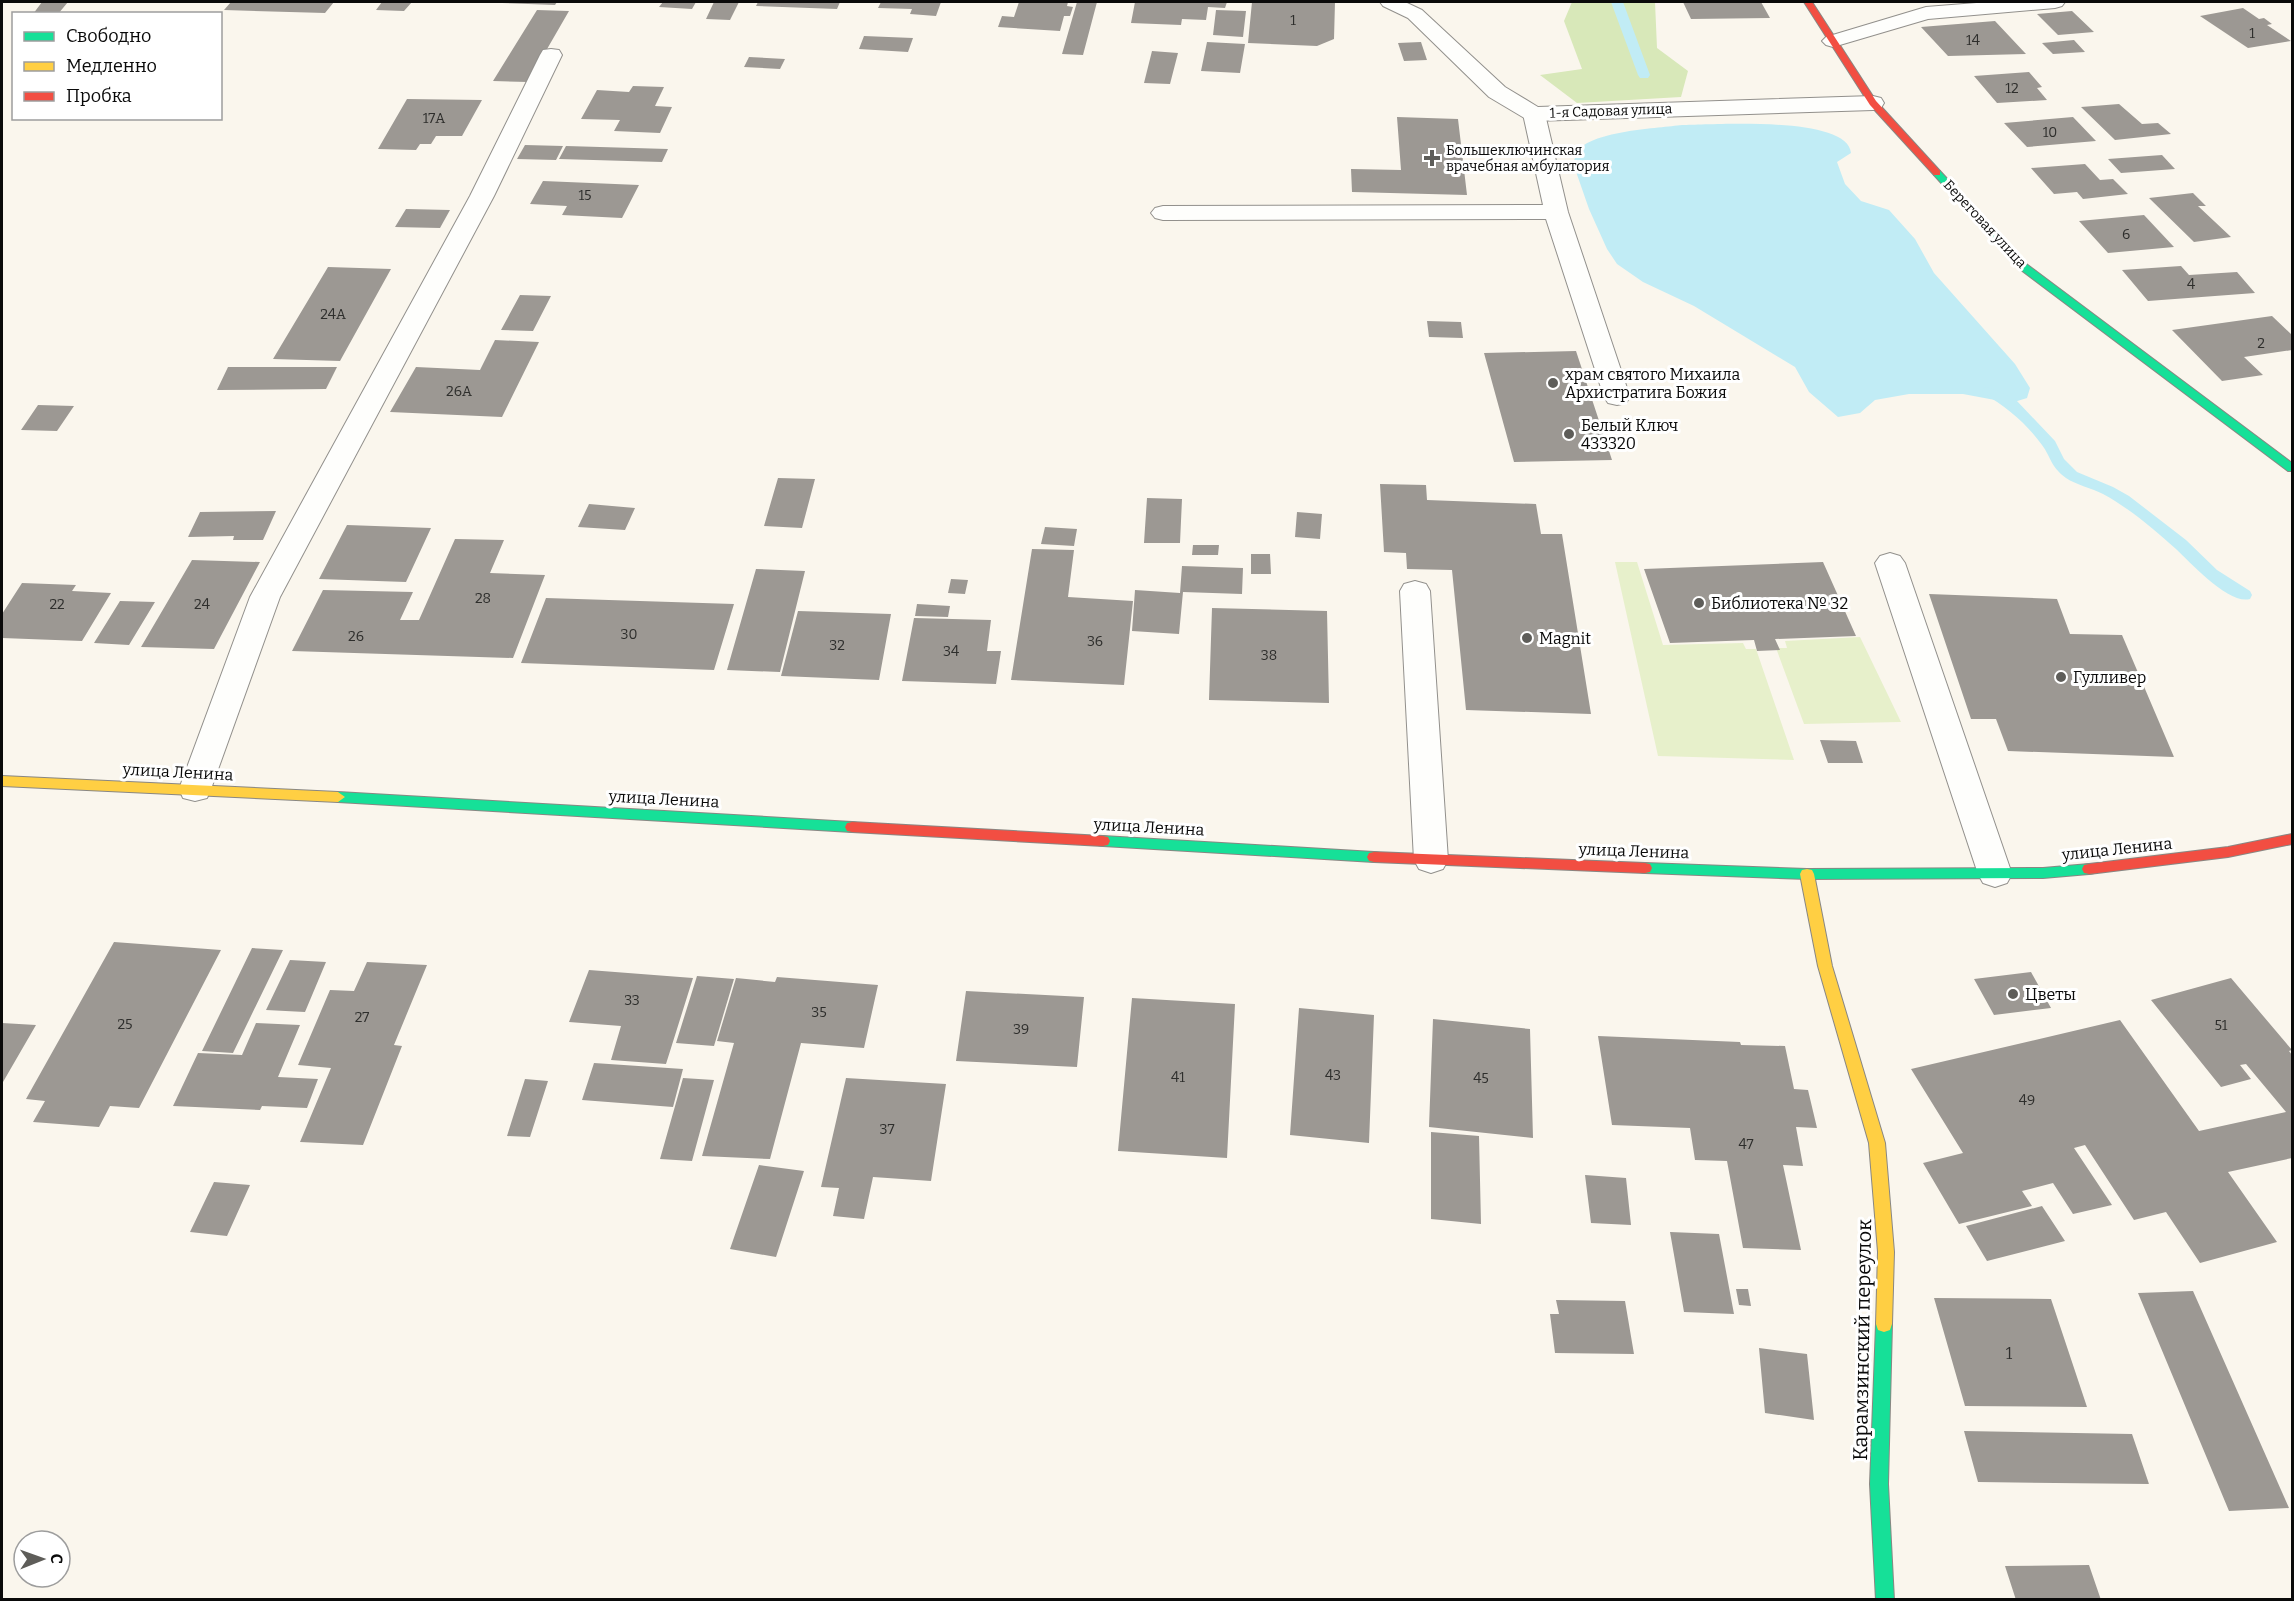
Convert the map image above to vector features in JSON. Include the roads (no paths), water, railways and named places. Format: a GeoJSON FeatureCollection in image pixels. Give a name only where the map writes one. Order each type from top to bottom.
{"type":"FeatureCollection","features":[{"type":"Feature","properties":{"kind":"main road","name":"Береговая улица"},"geometry":{"type":"LineString","coordinates":[[1808,2],[1873,103],[2021,265],[2292,468]]}},
{"type":"Feature","properties":{"kind":"main road","name":"улица Ленина"},"geometry":{"type":"LineString","coordinates":[[2,781],[195,789],[1431,860],[1807,874],[2043,873],[2141,864],[2228,852],[2292,839]]}},
{"type":"Feature","properties":{"kind":"main road","name":"Карамзинский переулок"},"geometry":{"type":"LineString","coordinates":[[1807,874],[1825,966],[1877,1143],[1886,1252],[1879,1484],[1885,1599]]}},
{"type":"Feature","properties":{"kind":"street","name":"1-я Садовая улица"},"geometry":{"type":"LineString","coordinates":[[1390,2],[1415,14],[1497,92],[1534,114],[1873,103]]}},
{"type":"Feature","properties":{"kind":"street"},"geometry":{"type":"LineString","coordinates":[[1833,41],[1926,13],[2055,2]]}},
{"type":"Feature","properties":{"kind":"street"},"geometry":{"type":"LineString","coordinates":[[195,789],[265,597],[482,196],[551,55]]}},
{"type":"Feature","properties":{"kind":"street"},"geometry":{"type":"LineString","coordinates":[[1534,114],[1556,212],[1617,397]]}},
{"type":"Feature","properties":{"kind":"street"},"geometry":{"type":"LineString","coordinates":[[1163,213],[1556,212]]}},
{"type":"Feature","properties":{"kind":"street"},"geometry":{"type":"LineString","coordinates":[[1890,563],[1995,874]]}},
{"type":"Feature","properties":{"kind":"street"},"geometry":{"type":"LineString","coordinates":[[1415,591],[1431,860]]}},
{"type":"Feature","properties":{"kind":"water"},"geometry":{"type":"Polygon","coordinates":[[[1747,124],[1804,127],[1827,133],[1844,141],[1851,153],[1837,162],[1845,184],[1861,201],[1889,210],[1915,239],[1934,273],[2015,364],[2030,388],[2027,398],[2011,403],[1963,394],[1909,394],[1875,400],[1860,413],[1838,417],[1809,392],[1795,367],[1694,306],[1643,282],[1617,264],[1607,249],[1589,209],[1573,163],[1577,153],[1598,138],[1643,129],[1682,125],[1747,124]]]}},
{"type":"Feature","properties":{"kind":"waterway"},"geometry":{"type":"LineString","coordinates":[[1617,2],[1644,75]]}},
{"type":"Feature","properties":{"kind":"waterway"},"geometry":{"type":"LineString","coordinates":[[1989,391],[2011,403],[2050,444],[2057,461],[2072,475],[2108,490],[2124,500],[2180,544],[2211,574],[2244,595]]}},
{"type":"Feature","properties":{"kind":"place","name":"Большеключинская врачебная амбулатория"},"geometry":{"type":"Point","coordinates":[1432,158]}},
{"type":"Feature","properties":{"kind":"place","name":"храм святого Михаила Архистратига Божия"},"geometry":{"type":"Point","coordinates":[1553,383]}},
{"type":"Feature","properties":{"kind":"place","name":"Белый Ключ 433320"},"geometry":{"type":"Point","coordinates":[1569,434]}},
{"type":"Feature","properties":{"kind":"place","name":"Библиотека № 32"},"geometry":{"type":"Point","coordinates":[1699,603]}},
{"type":"Feature","properties":{"kind":"place","name":"Magnit"},"geometry":{"type":"Point","coordinates":[1527,638]}},
{"type":"Feature","properties":{"kind":"place","name":"Гулливер"},"geometry":{"type":"Point","coordinates":[2061,677]}},
{"type":"Feature","properties":{"kind":"place","name":"Цветы"},"geometry":{"type":"Point","coordinates":[2013,994]}}]}
